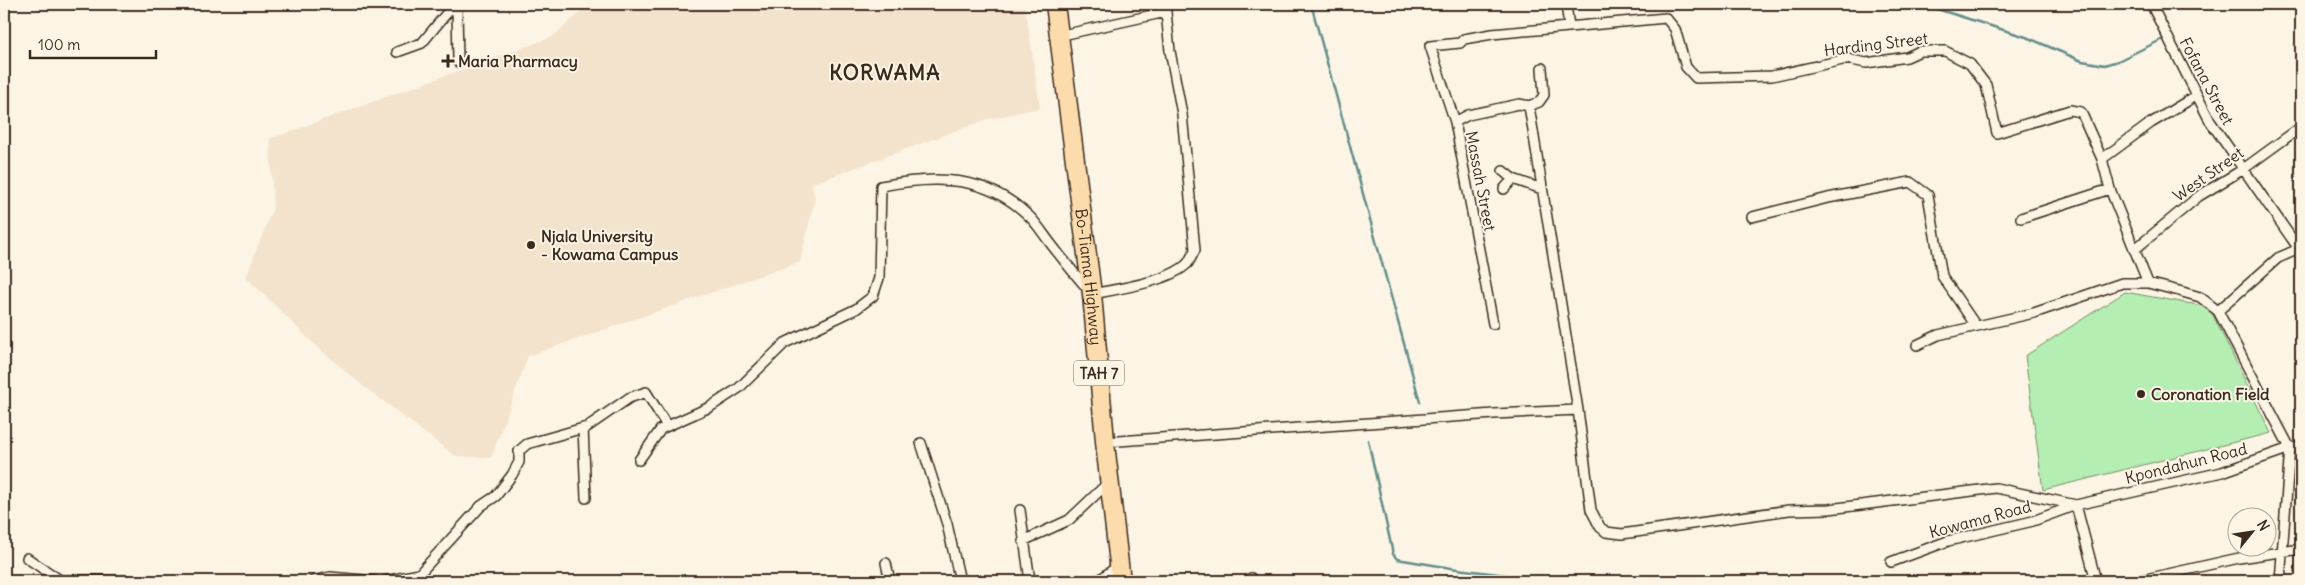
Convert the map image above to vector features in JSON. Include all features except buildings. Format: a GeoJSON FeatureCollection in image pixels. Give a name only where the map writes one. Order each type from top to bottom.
{"type":"FeatureCollection","features":[{"type":"Feature","properties":{"kind":"highway","name":"Bo-Tiama Highway"},"geometry":{"type":"LineString","coordinates":[[1055,4],[1092,294],[1109,482],[1120,573]]}},
{"type":"Feature","properties":{"kind":"street"},"geometry":{"type":"LineString","coordinates":[[1566,4],[1569,27]]}},
{"type":"Feature","properties":{"kind":"street","name":"Fofana Street"},"geometry":{"type":"LineString","coordinates":[[2151,4],[2210,122],[2242,170],[2300,248]]}},
{"type":"Feature","properties":{"kind":"street"},"geometry":{"type":"LineString","coordinates":[[398,52],[422,43],[453,7]]}},
{"type":"Feature","properties":{"kind":"street"},"geometry":{"type":"LineString","coordinates":[[453,7],[458,62]]}},
{"type":"Feature","properties":{"kind":"street"},"geometry":{"type":"LineString","coordinates":[[639,460],[661,429],[710,406],[739,388],[785,343],[856,309],[873,296],[879,278],[880,186],[939,178],[978,185],[1006,196],[1031,218],[1092,294],[1134,286],[1161,278],[1187,264],[1194,250],[1182,114],[1170,51],[1165,8],[1058,36]]}},
{"type":"Feature","properties":{"kind":"street","name":"Harding Street"},"geometry":{"type":"LineString","coordinates":[[1430,46],[1460,43],[1464,39],[1492,34],[1666,18],[1675,29],[1686,67],[1696,78],[1772,76],[1847,59],[1866,63],[1907,57],[1920,51],[1945,52],[1970,64],[1986,85],[1997,133],[2070,110],[2081,112],[2102,159],[2110,189],[2148,283]]}},
{"type":"Feature","properties":{"kind":"street","name":"Massah Street"},"geometry":{"type":"LineString","coordinates":[[1430,46],[1455,122],[1493,324]]}},
{"type":"Feature","properties":{"kind":"street"},"geometry":{"type":"LineString","coordinates":[[1455,122],[1468,115],[1519,104],[1529,106],[1539,102],[1544,95],[1542,68]]}},
{"type":"Feature","properties":{"kind":"street"},"geometry":{"type":"LineString","coordinates":[[2102,159],[2151,123],[2196,96]]}},
{"type":"Feature","properties":{"kind":"street"},"geometry":{"type":"LineString","coordinates":[[1529,106],[1578,410],[1591,510],[1600,527],[1606,532],[1622,534],[1780,512],[1829,509],[1996,488],[2076,505],[2096,581]]}},
{"type":"Feature","properties":{"kind":"street","name":"West Street"},"geometry":{"type":"LineString","coordinates":[[2134,250],[2199,196],[2242,170],[2301,126]]}},
{"type":"Feature","properties":{"kind":"street"},"geometry":{"type":"LineString","coordinates":[[1503,171],[1513,179],[1542,188]]}},
{"type":"Feature","properties":{"kind":"street"},"geometry":{"type":"LineString","coordinates":[[1504,189],[1513,179]]}},
{"type":"Feature","properties":{"kind":"street"},"geometry":{"type":"LineString","coordinates":[[1752,217],[1828,198],[1910,182],[1928,195],[1942,276],[1976,326]]}},
{"type":"Feature","properties":{"kind":"street"},"geometry":{"type":"LineString","coordinates":[[2021,218],[2110,189]]}},
{"type":"Feature","properties":{"kind":"street"},"geometry":{"type":"LineString","coordinates":[[2218,311],[2278,258],[2300,248]]}},
{"type":"Feature","properties":{"kind":"street"},"geometry":{"type":"LineString","coordinates":[[1917,345],[1938,336],[2034,313],[2122,283],[2148,283],[2200,297],[2218,311],[2290,448],[2280,581]]}},
{"type":"Feature","properties":{"kind":"street"},"geometry":{"type":"LineString","coordinates":[[386,581],[417,578],[481,506],[496,496],[512,475],[519,462],[519,451],[526,444],[583,428],[629,398],[646,392],[667,426]]}},
{"type":"Feature","properties":{"kind":"street"},"geometry":{"type":"LineString","coordinates":[[1105,442],[1578,410]]}},
{"type":"Feature","properties":{"kind":"street"},"geometry":{"type":"LineString","coordinates":[[583,428],[586,498]]}},
{"type":"Feature","properties":{"kind":"street"},"geometry":{"type":"LineString","coordinates":[[921,443],[947,524],[960,581]]}},
{"type":"Feature","properties":{"kind":"street","name":"Kpondahun Road"},"geometry":{"type":"LineString","coordinates":[[2076,505],[2222,472],[2290,448],[2301,447]]}},
{"type":"Feature","properties":{"kind":"street"},"geometry":{"type":"LineString","coordinates":[[1023,542],[1069,520],[1109,482]]}},
{"type":"Feature","properties":{"kind":"street","name":"Kowama Road"},"geometry":{"type":"LineString","coordinates":[[1891,562],[1948,541],[2033,521],[2076,505]]}},
{"type":"Feature","properties":{"kind":"street"},"geometry":{"type":"LineString","coordinates":[[1020,510],[1030,581]]}},
{"type":"Feature","properties":{"kind":"street"},"geometry":{"type":"LineString","coordinates":[[2137,581],[2282,550],[2301,548]]}},
{"type":"Feature","properties":{"kind":"street"},"geometry":{"type":"LineString","coordinates":[[27,558],[60,580],[148,581]]}},
{"type":"Feature","properties":{"kind":"street"},"geometry":{"type":"LineString","coordinates":[[886,563],[890,581]]}},
{"type":"Feature","properties":{"kind":"street"},"geometry":{"type":"LineString","coordinates":[[1098,581],[1120,573]]}},
{"type":"Feature","properties":{"kind":"street"},"geometry":{"type":"LineString","coordinates":[[313,581],[330,577],[375,581]]}},
{"type":"Feature","properties":{"kind":"shaded area","name":"Njala University - Kowama Campus"},"geometry":{"type":"Polygon","coordinates":[[[590,4],[1025,4],[1040,108],[988,119],[811,184],[815,198],[800,262],[528,356],[491,458],[455,456],[357,381],[314,344],[246,277],[273,208],[270,139],[552,37],[590,4]]]}},
{"type":"Feature","properties":{"kind":"green space","name":"Coronation Field"},"geometry":{"type":"Polygon","coordinates":[[[2125,292],[2209,307],[2271,433],[2043,490],[2025,356],[2125,292]]]}},
{"type":"Feature","properties":{"kind":"waterway"},"geometry":{"type":"LineString","coordinates":[[1311,4],[1420,402]]}},
{"type":"Feature","properties":{"kind":"waterway"},"geometry":{"type":"LineString","coordinates":[[1921,4],[2026,37],[2082,61],[2105,65],[2118,61],[2163,39]]}},
{"type":"Feature","properties":{"kind":"waterway"},"geometry":{"type":"LineString","coordinates":[[1368,440],[1393,554],[1397,559],[1457,569],[1531,578],[1541,577],[1546,581]]}},
{"type":"Feature","properties":{"kind":"place","name":"Maria Pharmacy"},"geometry":{"type":"Point","coordinates":[448,61]}},
{"type":"Feature","properties":{"kind":"place","name":"Njala University - Kowama Campus"},"geometry":{"type":"Point","coordinates":[531,245]}},
{"type":"Feature","properties":{"kind":"place","name":"Coronation Field"},"geometry":{"type":"Point","coordinates":[2141,394]}},
{"type":"Feature","properties":{"kind":"district","name":"KORWAMA"},"geometry":{"type":"Point","coordinates":[885,72]}}]}
